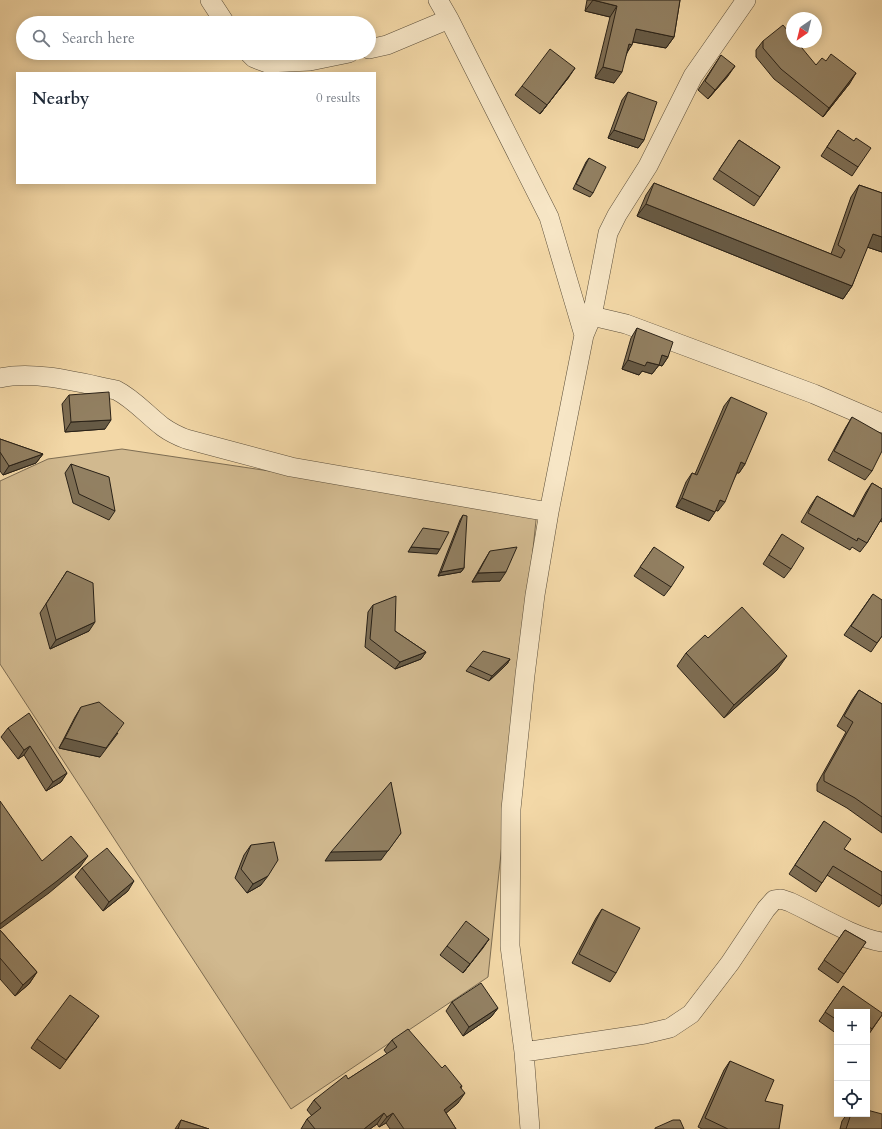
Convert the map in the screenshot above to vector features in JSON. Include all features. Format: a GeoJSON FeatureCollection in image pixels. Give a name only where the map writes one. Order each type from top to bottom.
{"type":"FeatureCollection","features":[{"type":"Feature","properties":{"kind":"street"},"geometry":{"type":"LineString","coordinates":[[210,0],[221,16]]}},
{"type":"Feature","properties":{"kind":"street"},"geometry":{"type":"LineString","coordinates":[[438,0],[549,217],[584,335]]}},
{"type":"Feature","properties":{"kind":"street"},"geometry":{"type":"LineString","coordinates":[[530,1129],[524,1052],[510,946],[511,809],[535,595],[549,512],[584,335],[592,316],[608,233],[617,215],[648,166],[693,76],[746,0]]}},
{"type":"Feature","properties":{"kind":"street"},"geometry":{"type":"LineString","coordinates":[[376,48],[387,46],[449,19]]}},
{"type":"Feature","properties":{"kind":"street"},"geometry":{"type":"LineString","coordinates":[[259,60],[267,63],[315,60]]}},
{"type":"Feature","properties":{"kind":"street"},"geometry":{"type":"LineString","coordinates":[[592,316],[626,324],[814,394],[882,423]]}},
{"type":"Feature","properties":{"kind":"street"},"geometry":{"type":"LineString","coordinates":[[0,378],[7,376],[50,376],[116,390],[126,395],[164,427],[180,436],[291,467],[549,512]]}},
{"type":"Feature","properties":{"kind":"street"},"geometry":{"type":"LineString","coordinates":[[524,1052],[645,1034],[670,1028],[691,1014],[730,963],[766,909],[774,900],[782,899],[790,902],[849,930],[875,941],[882,942]]}},
{"type":"Feature","properties":{"kind":"shaded area"},"geometry":{"type":"Polygon","coordinates":[[[122,449],[537,511],[488,977],[291,1109],[0,664],[0,481],[48,459],[122,449]]]}},
{"type":"Feature","properties":{"kind":"building"},"geometry":{"type":"Polygon","coordinates":[[[593,0],[680,0],[674,37],[636,29],[632,45],[629,44],[622,72],[603,67],[617,6],[593,0]]]}},
{"type":"Feature","properties":{"kind":"building"},"geometry":{"type":"Polygon","coordinates":[[[783,25],[786,29],[786,48],[802,48],[816,65],[822,58],[826,61],[831,54],[856,73],[829,108],[781,69],[763,48],[763,41],[783,25]]]}},
{"type":"Feature","properties":{"kind":"building"},"geometry":{"type":"Polygon","coordinates":[[[550,49],[575,68],[547,105],[522,86],[550,49]]]}},
{"type":"Feature","properties":{"kind":"building"},"geometry":{"type":"Polygon","coordinates":[[[721,55],[735,66],[715,90],[705,81],[721,55]]]}},
{"type":"Feature","properties":{"kind":"building"},"geometry":{"type":"Polygon","coordinates":[[[628,92],[657,102],[644,140],[614,130],[628,92]]]}},
{"type":"Feature","properties":{"kind":"building"},"geometry":{"type":"Polygon","coordinates":[[[838,130],[854,141],[856,138],[871,148],[858,167],[827,147],[838,130]]]}},
{"type":"Feature","properties":{"kind":"building"},"geometry":{"type":"Polygon","coordinates":[[[739,140],[780,167],[760,197],[719,170],[739,140]]]}},
{"type":"Feature","properties":{"kind":"building"},"geometry":{"type":"Polygon","coordinates":[[[589,158],[606,167],[593,193],[576,184],[589,158]]]}},
{"type":"Feature","properties":{"kind":"building"},"geometry":{"type":"Polygon","coordinates":[[[654,183],[841,258],[845,250],[838,245],[859,185],[882,193],[882,237],[873,234],[852,286],[646,204],[654,183]]]}},
{"type":"Feature","properties":{"kind":"building"},"geometry":{"type":"Polygon","coordinates":[[[637,328],[673,342],[668,357],[662,355],[659,365],[647,362],[645,366],[628,360],[637,328]]]}},
{"type":"Feature","properties":{"kind":"building"},"geometry":{"type":"Polygon","coordinates":[[[109,392],[111,420],[71,422],[69,395],[109,392]]]}},
{"type":"Feature","properties":{"kind":"building"},"geometry":{"type":"Polygon","coordinates":[[[731,397],[767,413],[745,464],[741,462],[725,502],[720,500],[715,512],[682,498],[692,473],[697,475],[731,397]]]}},
{"type":"Feature","properties":{"kind":"building"},"geometry":{"type":"Polygon","coordinates":[[[852,417],[882,434],[882,451],[872,471],[834,451],[852,417]]]}},
{"type":"Feature","properties":{"kind":"building"},"geometry":{"type":"Polygon","coordinates":[[[0,439],[43,454],[9,466],[0,452],[0,439]]]}},
{"type":"Feature","properties":{"kind":"building"},"geometry":{"type":"Polygon","coordinates":[[[71,464],[109,477],[115,511],[79,494],[71,464]]]}},
{"type":"Feature","properties":{"kind":"building"},"geometry":{"type":"Polygon","coordinates":[[[872,483],[882,489],[882,518],[867,543],[858,538],[857,541],[808,513],[817,496],[854,517],[872,483]]]}},
{"type":"Feature","properties":{"kind":"building"},"geometry":{"type":"Polygon","coordinates":[[[463,515],[467,516],[464,568],[441,572],[463,515]]]}},
{"type":"Feature","properties":{"kind":"building"},"geometry":{"type":"Polygon","coordinates":[[[423,528],[449,532],[440,549],[411,547],[423,528]]]}},
{"type":"Feature","properties":{"kind":"building"},"geometry":{"type":"Polygon","coordinates":[[[782,534],[804,548],[791,569],[769,555],[782,534]]]}},
{"type":"Feature","properties":{"kind":"building"},"geometry":{"type":"Polygon","coordinates":[[[517,547],[506,572],[478,573],[490,551],[517,547]]]}},
{"type":"Feature","properties":{"kind":"building"},"geometry":{"type":"Polygon","coordinates":[[[654,547],[684,567],[671,587],[640,567],[654,547]]]}},
{"type":"Feature","properties":{"kind":"building"},"geometry":{"type":"Polygon","coordinates":[[[67,571],[93,583],[95,622],[56,640],[46,604],[67,571]]]}},
{"type":"Feature","properties":{"kind":"building"},"geometry":{"type":"Polygon","coordinates":[[[873,594],[882,600],[882,636],[877,643],[851,626],[873,594]]]}},
{"type":"Feature","properties":{"kind":"building"},"geometry":{"type":"Polygon","coordinates":[[[396,596],[395,631],[426,652],[400,662],[370,639],[373,605],[396,596]]]}},
{"type":"Feature","properties":{"kind":"building"},"geometry":{"type":"Polygon","coordinates":[[[742,607],[787,656],[734,705],[686,653],[705,635],[708,638],[742,607]]]}},
{"type":"Feature","properties":{"kind":"building"},"geometry":{"type":"Polygon","coordinates":[[[483,651],[510,659],[492,676],[470,666],[483,651]]]}},
{"type":"Feature","properties":{"kind":"building"},"geometry":{"type":"Polygon","coordinates":[[[859,690],[882,704],[882,817],[855,798],[824,781],[824,774],[853,722],[844,716],[859,690]]]}},
{"type":"Feature","properties":{"kind":"building"},"geometry":{"type":"Polygon","coordinates":[[[99,702],[124,723],[106,748],[65,738],[81,707],[99,702]]]}},
{"type":"Feature","properties":{"kind":"building"},"geometry":{"type":"Polygon","coordinates":[[[29,713],[67,773],[53,782],[30,746],[24,750],[8,728],[29,713]]]}},
{"type":"Feature","properties":{"kind":"building"},"geometry":{"type":"Polygon","coordinates":[[[391,782],[401,833],[388,851],[331,852],[391,782]]]}},
{"type":"Feature","properties":{"kind":"building"},"geometry":{"type":"Polygon","coordinates":[[[0,801],[42,861],[71,836],[88,856],[0,924],[0,801]]]}},
{"type":"Feature","properties":{"kind":"building"},"geometry":{"type":"Polygon","coordinates":[[[824,821],[851,839],[844,849],[882,872],[882,896],[833,866],[822,883],[795,865],[824,821]]]}},
{"type":"Feature","properties":{"kind":"building"},"geometry":{"type":"Polygon","coordinates":[[[274,842],[278,860],[268,876],[253,884],[241,869],[251,845],[274,842]]]}},
{"type":"Feature","properties":{"kind":"building"},"geometry":{"type":"Polygon","coordinates":[[[107,848],[134,881],[109,902],[82,868],[107,848]]]}},
{"type":"Feature","properties":{"kind":"building"},"geometry":{"type":"Polygon","coordinates":[[[602,909],[640,928],[616,973],[579,954],[602,909]]]}},
{"type":"Feature","properties":{"kind":"building"},"geometry":{"type":"Polygon","coordinates":[[[466,921],[489,939],[470,964],[447,946],[466,921]]]}},
{"type":"Feature","properties":{"kind":"building"},"geometry":{"type":"Polygon","coordinates":[[[0,930],[37,972],[23,985],[0,958],[0,930]]]}},
{"type":"Feature","properties":{"kind":"building"},"geometry":{"type":"Polygon","coordinates":[[[845,930],[866,942],[844,974],[824,960],[845,930]]]}},
{"type":"Feature","properties":{"kind":"building"},"geometry":{"type":"Polygon","coordinates":[[[481,983],[498,1008],[469,1027],[452,1002],[481,983]]]}},
{"type":"Feature","properties":{"kind":"building"},"geometry":{"type":"Polygon","coordinates":[[[843,986],[882,1013],[882,1015],[872,1029],[870,1028],[870,1009],[834,1009],[834,1018],[825,1012],[843,986]]]}},
{"type":"Feature","properties":{"kind":"building"},"geometry":{"type":"Polygon","coordinates":[[[70,995],[99,1016],[66,1060],[37,1039],[70,995]]]}},
{"type":"Feature","properties":{"kind":"building"},"geometry":{"type":"Polygon","coordinates":[[[408,1029],[442,1068],[445,1065],[462,1086],[460,1087],[465,1093],[444,1110],[456,1129],[404,1129],[393,1113],[387,1117],[384,1113],[364,1129],[315,1129],[307,1119],[321,1108],[314,1100],[346,1075],[348,1079],[397,1047],[392,1040],[408,1029]]]}},
{"type":"Feature","properties":{"kind":"building"},"geometry":{"type":"Polygon","coordinates":[[[730,1061],[774,1080],[765,1101],[783,1105],[779,1129],[728,1129],[705,1118],[730,1061]]]}},
{"type":"Feature","properties":{"kind":"building"},"geometry":{"type":"Polygon","coordinates":[[[870,1111],[882,1114],[882,1129],[846,1129],[850,1117],[870,1117],[870,1111]]]}},
{"type":"Feature","properties":{"kind":"building"},"geometry":{"type":"Polygon","coordinates":[[[181,1120],[209,1129],[178,1129],[181,1120]]]}},
{"type":"Feature","properties":{"kind":"building"},"geometry":{"type":"Polygon","coordinates":[[[673,1120],[680,1120],[684,1129],[655,1129],[655,1128],[673,1120]]]}}]}
